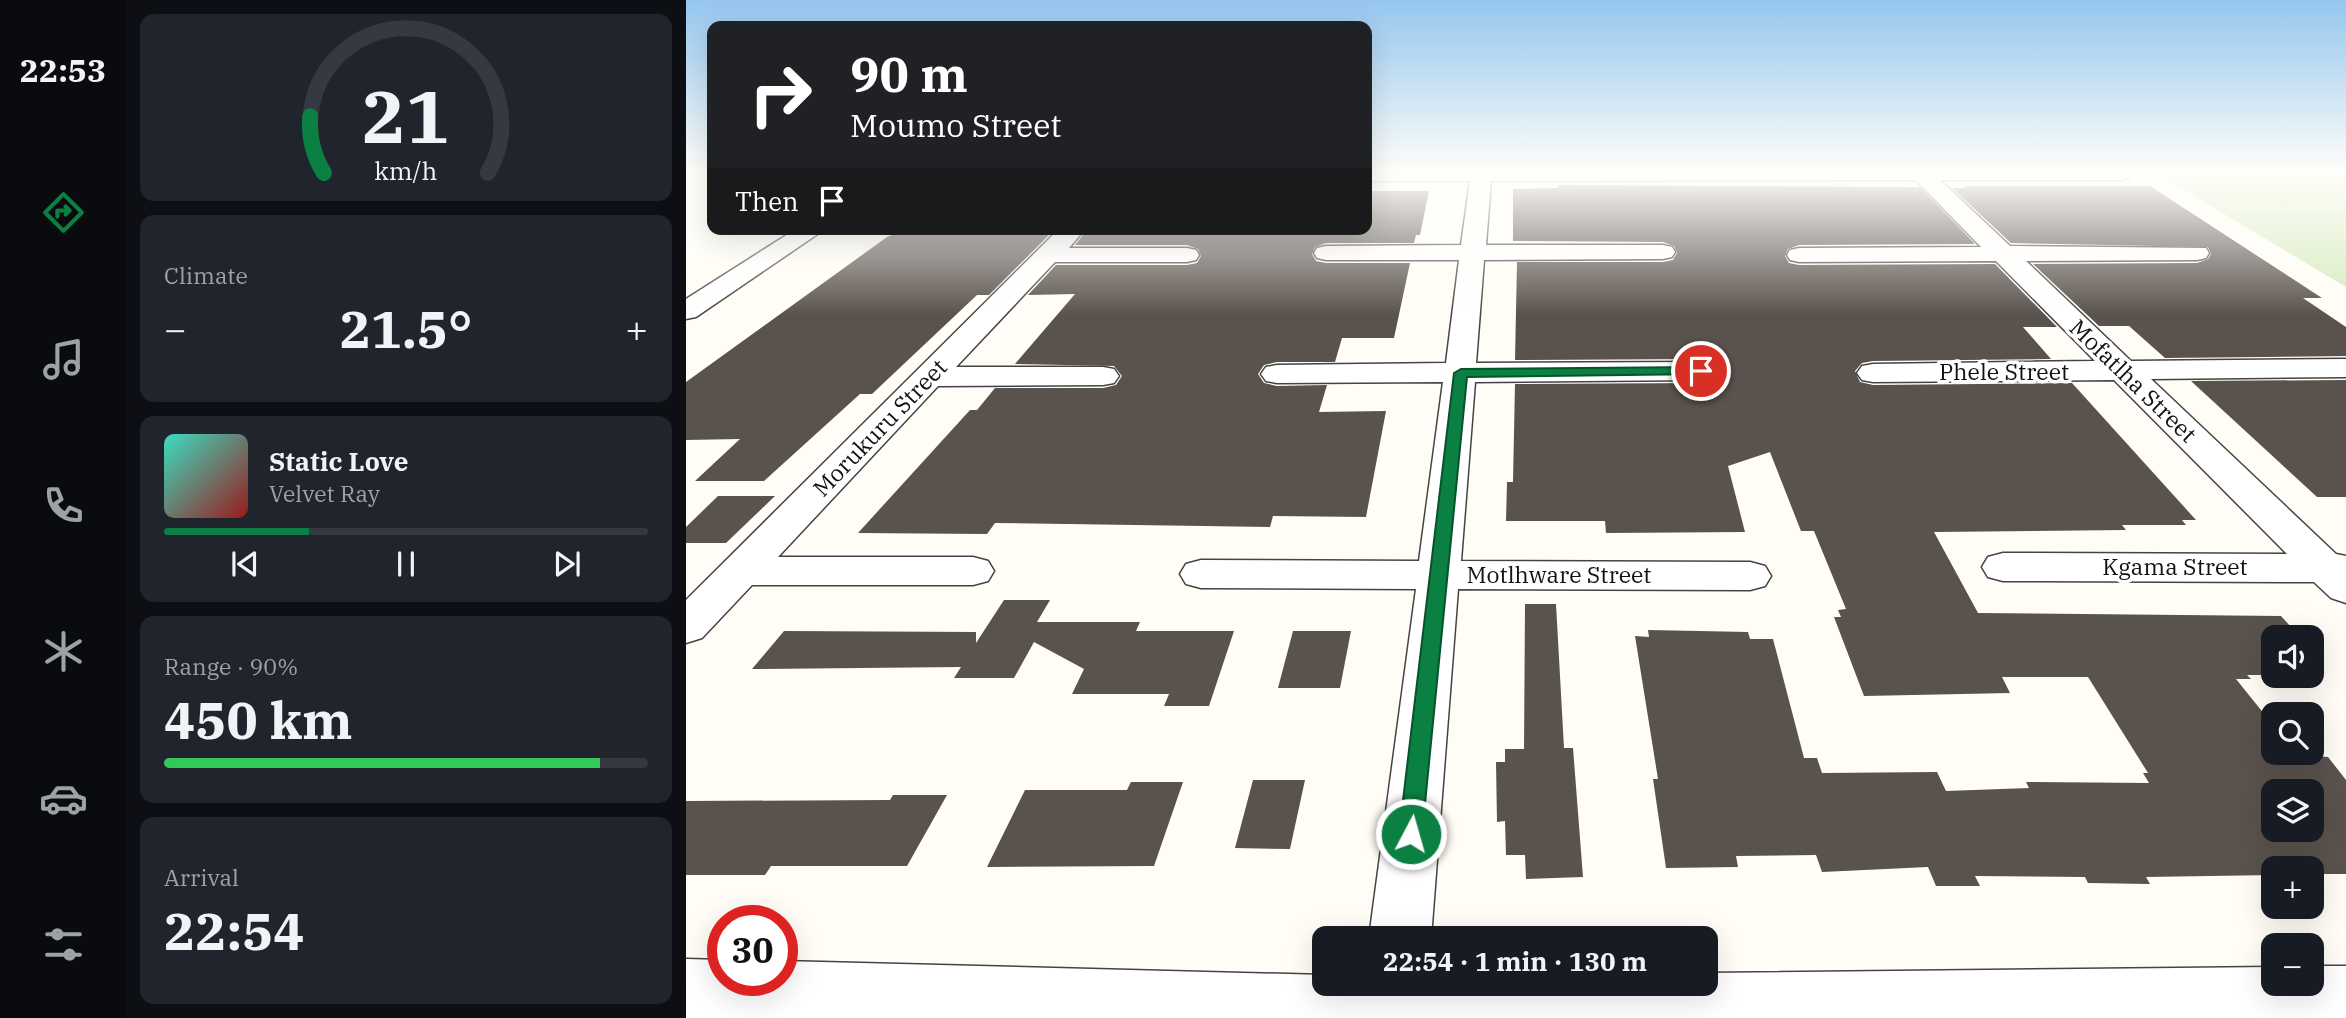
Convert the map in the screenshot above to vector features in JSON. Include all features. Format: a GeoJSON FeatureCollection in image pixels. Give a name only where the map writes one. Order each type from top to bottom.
{"type":"FeatureCollection","features":[{"type":"Feature","properties":{"kind":"street"},"geometry":{"type":"LineString","coordinates":[[1401,926],[1476,220]]}},
{"type":"Feature","properties":{"kind":"street","name":"Mofatlha Street"},"geometry":{"type":"LineString","coordinates":[[1967,220],[2339,575]]}},
{"type":"Feature","properties":{"kind":"street"},"geometry":{"type":"LineString","coordinates":[[686,311],[804,235]]}},
{"type":"Feature","properties":{"kind":"street","name":"Morukuru Street"},"geometry":{"type":"LineString","coordinates":[[686,627],[1067,235]]}},
{"type":"Feature","properties":{"kind":"street"},"geometry":{"type":"LineString","coordinates":[[1326,253],[1663,253]]}},
{"type":"Feature","properties":{"kind":"street"},"geometry":{"type":"LineString","coordinates":[[1798,255],[2197,253]]}},
{"type":"Feature","properties":{"kind":"street"},"geometry":{"type":"LineString","coordinates":[[1048,255],[1187,255]]}},
{"type":"Feature","properties":{"kind":"street","name":"Phele Street"},"geometry":{"type":"LineString","coordinates":[[1873,373],[2346,368]]}},
{"type":"Feature","properties":{"kind":"street"},"geometry":{"type":"LineString","coordinates":[[1277,374],[1701,371]]}},
{"type":"Feature","properties":{"kind":"street"},"geometry":{"type":"LineString","coordinates":[[930,377],[1102,376]]}},
{"type":"Feature","properties":{"kind":"street","name":"Kgama Street"},"geometry":{"type":"LineString","coordinates":[[2003,567],[2339,575]]}},
{"type":"Feature","properties":{"kind":"street"},"geometry":{"type":"LineString","coordinates":[[741,571],[973,571]]}},
{"type":"Feature","properties":{"kind":"street","name":"Motlhware Street"},"geometry":{"type":"LineString","coordinates":[[1200,575],[1750,576]]}},
{"type":"Feature","properties":{"kind":"street"},"geometry":{"type":"LineString","coordinates":[[686,991],[1393,1004],[2346,998]]}},
{"type":"Feature","properties":{"kind":"green space"},"geometry":{"type":"Polygon","coordinates":[[[2233,220],[2346,220],[2346,287],[2233,220]]]}},
{"type":"Feature","properties":{"kind":"building"},"geometry":{"type":"Polygon","coordinates":[[[1372,220],[1423,220],[1420,235],[1416,235],[1414,243],[1326,243],[1315,247],[1312,254],[1316,261],[1326,263],[1410,263],[1394,338],[1342,338],[1335,362],[1277,362],[1264,365],[1258,374],[1264,383],[1277,386],[1327,385],[1319,412],[1386,411],[1366,517],[1273,516],[1270,527],[995,523],[987,534],[858,533],[970,410],[977,410],[995,388],[1103,388],[1116,385],[1122,376],[1114,366],[1015,364],[1075,294],[1028,295],[1056,265],[1187,265],[1197,263],[1201,256],[1198,249],[1187,245],[1075,245],[1083,235],[1372,235],[1372,220]]]}},
{"type":"Feature","properties":{"kind":"building"},"geometry":{"type":"Polygon","coordinates":[[[1513,220],[1951,220],[1975,244],[1799,245],[1788,249],[1785,256],[1789,263],[1799,265],[1995,264],[2057,327],[2023,327],[2051,359],[1873,361],[1862,363],[1855,371],[1860,382],[1873,385],[2072,383],[2196,520],[2182,520],[2186,525],[2122,525],[2126,530],[1934,532],[1978,613],[2281,616],[2289,625],[2261,625],[2261,675],[2247,675],[2251,679],[2236,679],[2261,710],[2261,765],[2324,765],[2324,757],[2328,757],[2346,780],[2346,874],[2324,874],[2324,856],[2261,856],[2261,875],[2146,877],[2150,884],[2088,883],[2085,877],[1975,876],[1980,886],[1936,886],[1928,867],[1822,872],[1816,855],[1736,856],[1738,867],[1666,868],[1653,779],[1658,779],[1635,636],[1649,637],[1648,630],[1748,632],[1750,639],[1773,639],[1804,758],[1817,758],[1822,773],[1937,772],[1946,791],[2029,788],[2026,782],[2149,783],[2143,773],[2148,773],[2088,677],[2002,677],[2010,693],[1864,696],[1834,617],[1841,617],[1838,610],[1846,609],[1814,531],[1801,531],[1770,452],[1728,466],[1745,532],[1606,533],[1605,521],[1506,521],[1507,482],[1513,482],[1515,384],[1701,383],[1712,381],[1720,371],[1712,361],[1701,359],[1515,360],[1517,262],[1673,260],[1677,253],[1674,246],[1663,242],[1513,241],[1513,220]]]}},
{"type":"Feature","properties":{"kind":"building"},"geometry":{"type":"Polygon","coordinates":[[[1986,220],[2201,220],[2322,298],[2303,298],[2346,327],[2346,356],[2165,358],[2129,326],[2099,326],[2033,264],[2197,263],[2208,259],[2211,254],[2208,247],[2011,243],[1986,220]]]}},
{"type":"Feature","properties":{"kind":"building"},"geometry":{"type":"Polygon","coordinates":[[[1049,235],[989,295],[977,295],[872,394],[860,394],[764,481],[695,481],[740,439],[686,440],[686,382],[887,237],[1049,235]]]}},
{"type":"Feature","properties":{"kind":"building"},"geometry":{"type":"Polygon","coordinates":[[[2346,380],[2346,497],[2317,497],[2191,381],[2346,380]]]}},
{"type":"Feature","properties":{"kind":"building"},"geometry":{"type":"Polygon","coordinates":[[[718,496],[775,496],[726,543],[686,543],[686,527],[718,496]]]}},
{"type":"Feature","properties":{"kind":"building"},"geometry":{"type":"Polygon","coordinates":[[[1004,600],[1050,600],[1037,622],[1140,622],[1136,631],[1234,631],[1209,706],[1164,706],[1169,694],[1072,694],[1084,669],[1034,642],[1014,678],[954,678],[961,667],[752,669],[784,631],[976,632],[976,643],[1004,600]]]}},
{"type":"Feature","properties":{"kind":"building"},"geometry":{"type":"Polygon","coordinates":[[[1525,604],[1556,604],[1564,748],[1573,748],[1583,877],[1526,879],[1525,855],[1506,855],[1505,821],[1497,822],[1496,762],[1505,762],[1505,749],[1524,749],[1525,604]]]}},
{"type":"Feature","properties":{"kind":"building"},"geometry":{"type":"Polygon","coordinates":[[[1293,631],[1351,631],[1340,688],[1278,688],[1293,631]]]}},
{"type":"Feature","properties":{"kind":"building"},"geometry":{"type":"Polygon","coordinates":[[[1253,780],[1305,780],[1290,849],[1235,848],[1253,780]]]}},
{"type":"Feature","properties":{"kind":"building"},"geometry":{"type":"Polygon","coordinates":[[[1131,782],[1183,782],[1154,866],[987,867],[1025,790],[1127,790],[1131,782]]]}},
{"type":"Feature","properties":{"kind":"building"},"geometry":{"type":"Polygon","coordinates":[[[893,795],[947,795],[907,866],[771,866],[765,875],[686,875],[686,801],[890,800],[893,795]]]}},
{"type":"Feature","properties":{"kind":"route"},"geometry":{"type":"LineString","coordinates":[[1411,834],[1461,373],[1701,371]]}}]}
